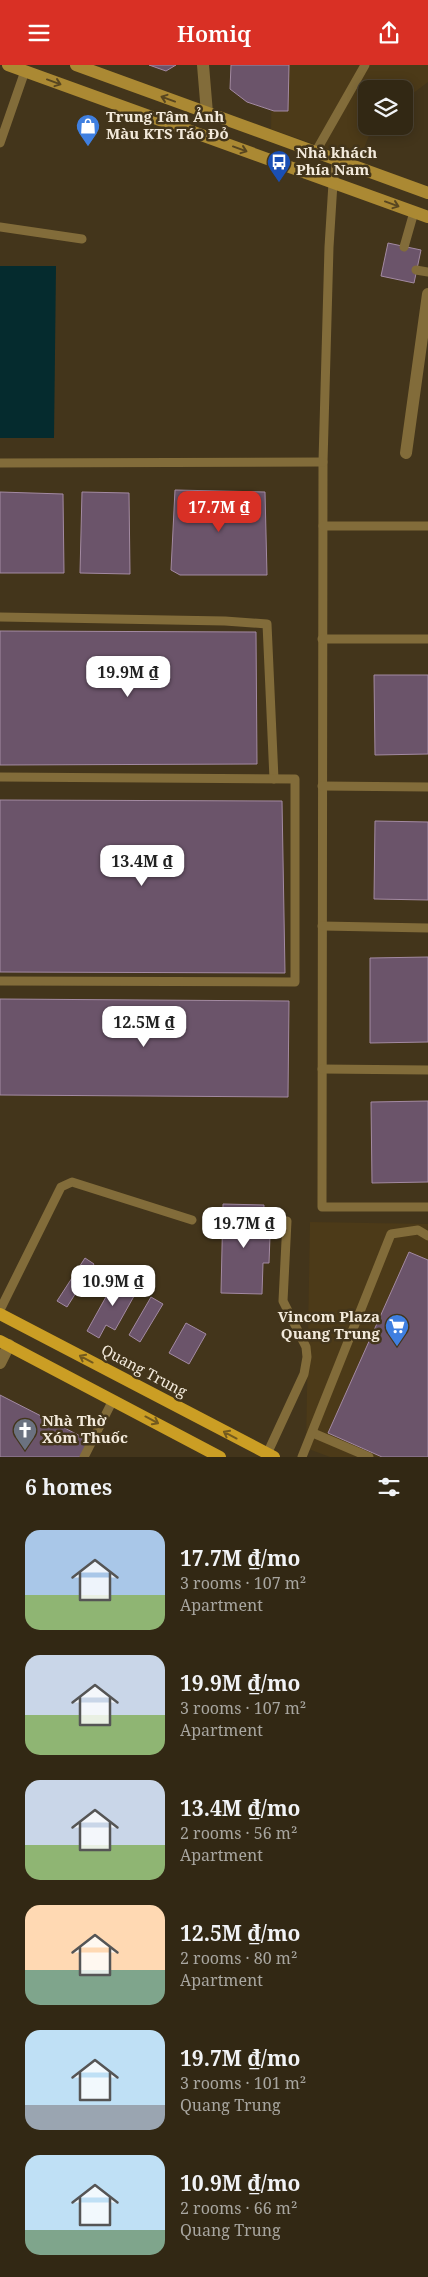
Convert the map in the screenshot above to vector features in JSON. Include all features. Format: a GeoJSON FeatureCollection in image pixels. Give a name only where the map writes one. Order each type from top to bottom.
{"type":"FeatureCollection","features":[{"type":"Feature","properties":{"kind":"main road"},"geometry":{"type":"LineString","coordinates":[[8,65],[428,217]]}},
{"type":"Feature","properties":{"kind":"main road"},"geometry":{"type":"LineString","coordinates":[[76,65],[428,193]]}},
{"type":"Feature","properties":{"kind":"main road","name":"Quang Trung"},"geometry":{"type":"LineString","coordinates":[[0,1314],[270,1455]]}},
{"type":"Feature","properties":{"kind":"main road"},"geometry":{"type":"LineString","coordinates":[[4,1343],[220,1457]]}},
{"type":"Feature","properties":{"kind":"street"},"geometry":{"type":"LineString","coordinates":[[202,65],[207,113]]}},
{"type":"Feature","properties":{"kind":"street"},"geometry":{"type":"LineString","coordinates":[[406,453],[424,340],[428,294]]}},
{"type":"Feature","properties":{"kind":"street"},"geometry":{"type":"LineString","coordinates":[[0,1363],[4,1343]]}},
{"type":"Feature","properties":{"kind":"lane"},"geometry":{"type":"LineString","coordinates":[[315,153],[365,65]]}},
{"type":"Feature","properties":{"kind":"lane"},"geometry":{"type":"LineString","coordinates":[[0,143],[25,71]]}},
{"type":"Feature","properties":{"kind":"lane"},"geometry":{"type":"LineString","coordinates":[[337,160],[333,183],[323,462],[322,1207],[428,1207]]}},
{"type":"Feature","properties":{"kind":"lane"},"geometry":{"type":"LineString","coordinates":[[404,247],[414,213]]}},
{"type":"Feature","properties":{"kind":"lane"},"geometry":{"type":"LineString","coordinates":[[0,227],[82,239]]}},
{"type":"Feature","properties":{"kind":"lane"},"geometry":{"type":"LineString","coordinates":[[416,270],[428,272]]}},
{"type":"Feature","properties":{"kind":"lane"},"geometry":{"type":"LineString","coordinates":[[0,463],[323,462]]}},
{"type":"Feature","properties":{"kind":"lane"},"geometry":{"type":"LineString","coordinates":[[323,526],[428,526]]}},
{"type":"Feature","properties":{"kind":"lane"},"geometry":{"type":"LineString","coordinates":[[0,617],[225,621],[267,624],[274,779]]}},
{"type":"Feature","properties":{"kind":"lane"},"geometry":{"type":"LineString","coordinates":[[322,639],[428,639]]}},
{"type":"Feature","properties":{"kind":"lane"},"geometry":{"type":"LineString","coordinates":[[0,777],[295,779],[296,982],[0,981]]}},
{"type":"Feature","properties":{"kind":"lane"},"geometry":{"type":"LineString","coordinates":[[322,786],[428,787]]}},
{"type":"Feature","properties":{"kind":"lane"},"geometry":{"type":"LineString","coordinates":[[322,926],[428,928]]}},
{"type":"Feature","properties":{"kind":"lane"},"geometry":{"type":"LineString","coordinates":[[322,1069],[428,1070]]}},
{"type":"Feature","properties":{"kind":"lane"},"geometry":{"type":"LineString","coordinates":[[0,1309],[61,1187],[72,1182],[82,1184],[192,1220]]}},
{"type":"Feature","properties":{"kind":"lane"},"geometry":{"type":"LineString","coordinates":[[270,1455],[304,1373],[308,1357],[306,1347],[284,1301],[287,1221]]}},
{"type":"Feature","properties":{"kind":"lane"},"geometry":{"type":"LineString","coordinates":[[302,1457],[391,1234],[418,1231],[428,1236]]}},
{"type":"Feature","properties":{"kind":"lane"},"geometry":{"type":"LineString","coordinates":[[84,1457],[113,1400]]}},
{"type":"Feature","properties":{"kind":"lane"},"geometry":{"type":"LineString","coordinates":[[313,1433],[369,1457]]}},
{"type":"Feature","properties":{"kind":"shaded area"},"geometry":{"type":"Polygon","coordinates":[[[272,65],[428,65],[428,82],[413,93],[413,80],[358,80],[358,135],[369,135],[359,160],[271,129],[272,65]]]}},
{"type":"Feature","properties":{"kind":"shaded area"},"geometry":{"type":"Polygon","coordinates":[[[310,1222],[428,1224],[428,1457],[330,1457],[306,1448],[310,1222]]]}},
{"type":"Feature","properties":{"kind":"water"},"geometry":{"type":"Polygon","coordinates":[[[0,266],[56,266],[54,438],[0,438],[0,266]]]}},
{"type":"Feature","properties":{"kind":"building"},"geometry":{"type":"Polygon","coordinates":[[[149,65],[176,65],[166,71],[149,65]]]}},
{"type":"Feature","properties":{"kind":"building"},"geometry":{"type":"Polygon","coordinates":[[[231,65],[289,65],[288,111],[274,111],[247,102],[230,89],[231,65]]]}},
{"type":"Feature","properties":{"kind":"building"},"geometry":{"type":"Polygon","coordinates":[[[388,243],[421,250],[414,283],[381,276],[388,243]]]}},
{"type":"Feature","properties":{"kind":"building"},"geometry":{"type":"Polygon","coordinates":[[[175,490],[265,492],[267,575],[180,575],[171,570],[175,490]]]}},
{"type":"Feature","properties":{"kind":"building"},"geometry":{"type":"Polygon","coordinates":[[[0,492],[63,494],[64,573],[0,573],[0,492]]]}},
{"type":"Feature","properties":{"kind":"building"},"geometry":{"type":"Polygon","coordinates":[[[82,492],[129,493],[130,574],[80,573],[82,492]]]}},
{"type":"Feature","properties":{"kind":"building"},"geometry":{"type":"Polygon","coordinates":[[[0,631],[256,632],[257,764],[0,765],[0,631]]]}},
{"type":"Feature","properties":{"kind":"building"},"geometry":{"type":"Polygon","coordinates":[[[374,675],[428,675],[428,754],[375,755],[374,675]]]}},
{"type":"Feature","properties":{"kind":"building"},"geometry":{"type":"Polygon","coordinates":[[[0,800],[282,801],[285,973],[0,972],[0,800]]]}},
{"type":"Feature","properties":{"kind":"building"},"geometry":{"type":"Polygon","coordinates":[[[375,821],[428,822],[428,900],[374,899],[375,821]]]}},
{"type":"Feature","properties":{"kind":"building"},"geometry":{"type":"Polygon","coordinates":[[[428,957],[428,1042],[370,1043],[370,958],[428,957]]]}},
{"type":"Feature","properties":{"kind":"building"},"geometry":{"type":"Polygon","coordinates":[[[0,999],[289,1001],[288,1097],[0,1095],[0,999]]]}},
{"type":"Feature","properties":{"kind":"building"},"geometry":{"type":"Polygon","coordinates":[[[428,1101],[428,1182],[372,1183],[371,1102],[428,1101]]]}},
{"type":"Feature","properties":{"kind":"building"},"geometry":{"type":"Polygon","coordinates":[[[223,1204],[264,1205],[263,1236],[270,1236],[269,1263],[263,1263],[262,1294],[221,1293],[223,1204]]]}},
{"type":"Feature","properties":{"kind":"building","name":"Vincom Plaza Quang Trung"},"geometry":{"type":"Polygon","coordinates":[[[409,1252],[428,1260],[428,1457],[382,1457],[328,1433],[409,1252]]]}},
{"type":"Feature","properties":{"kind":"building"},"geometry":{"type":"Polygon","coordinates":[[[85,1258],[94,1264],[67,1307],[57,1301],[85,1258]]]}},
{"type":"Feature","properties":{"kind":"building"},"geometry":{"type":"Polygon","coordinates":[[[117,1277],[138,1289],[115,1330],[106,1325],[99,1338],[87,1331],[117,1277]]]}},
{"type":"Feature","properties":{"kind":"building"},"geometry":{"type":"Polygon","coordinates":[[[151,1297],[163,1304],[140,1342],[129,1335],[151,1297]]]}},
{"type":"Feature","properties":{"kind":"building"},"geometry":{"type":"Polygon","coordinates":[[[186,1323],[206,1334],[189,1364],[169,1353],[186,1323]]]}},
{"type":"Feature","properties":{"kind":"building"},"geometry":{"type":"Polygon","coordinates":[[[0,1395],[90,1441],[82,1457],[0,1457],[0,1395]]]}},
{"type":"Feature","properties":{"kind":"place","name":"Trung Tâm Ảnh Màu KTS Táo Đỏ"},"geometry":{"type":"Point","coordinates":[88,147]}},
{"type":"Feature","properties":{"kind":"place","name":"Nhà khách Phía Nam"},"geometry":{"type":"Point","coordinates":[279,183]}},
{"type":"Feature","properties":{"kind":"place","name":"Vincom Plaza Quang Trung"},"geometry":{"type":"Point","coordinates":[397,1347]}},
{"type":"Feature","properties":{"kind":"place","name":"Nhà Thờ Xóm Thuốc"},"geometry":{"type":"Point","coordinates":[25,1451]}}]}
